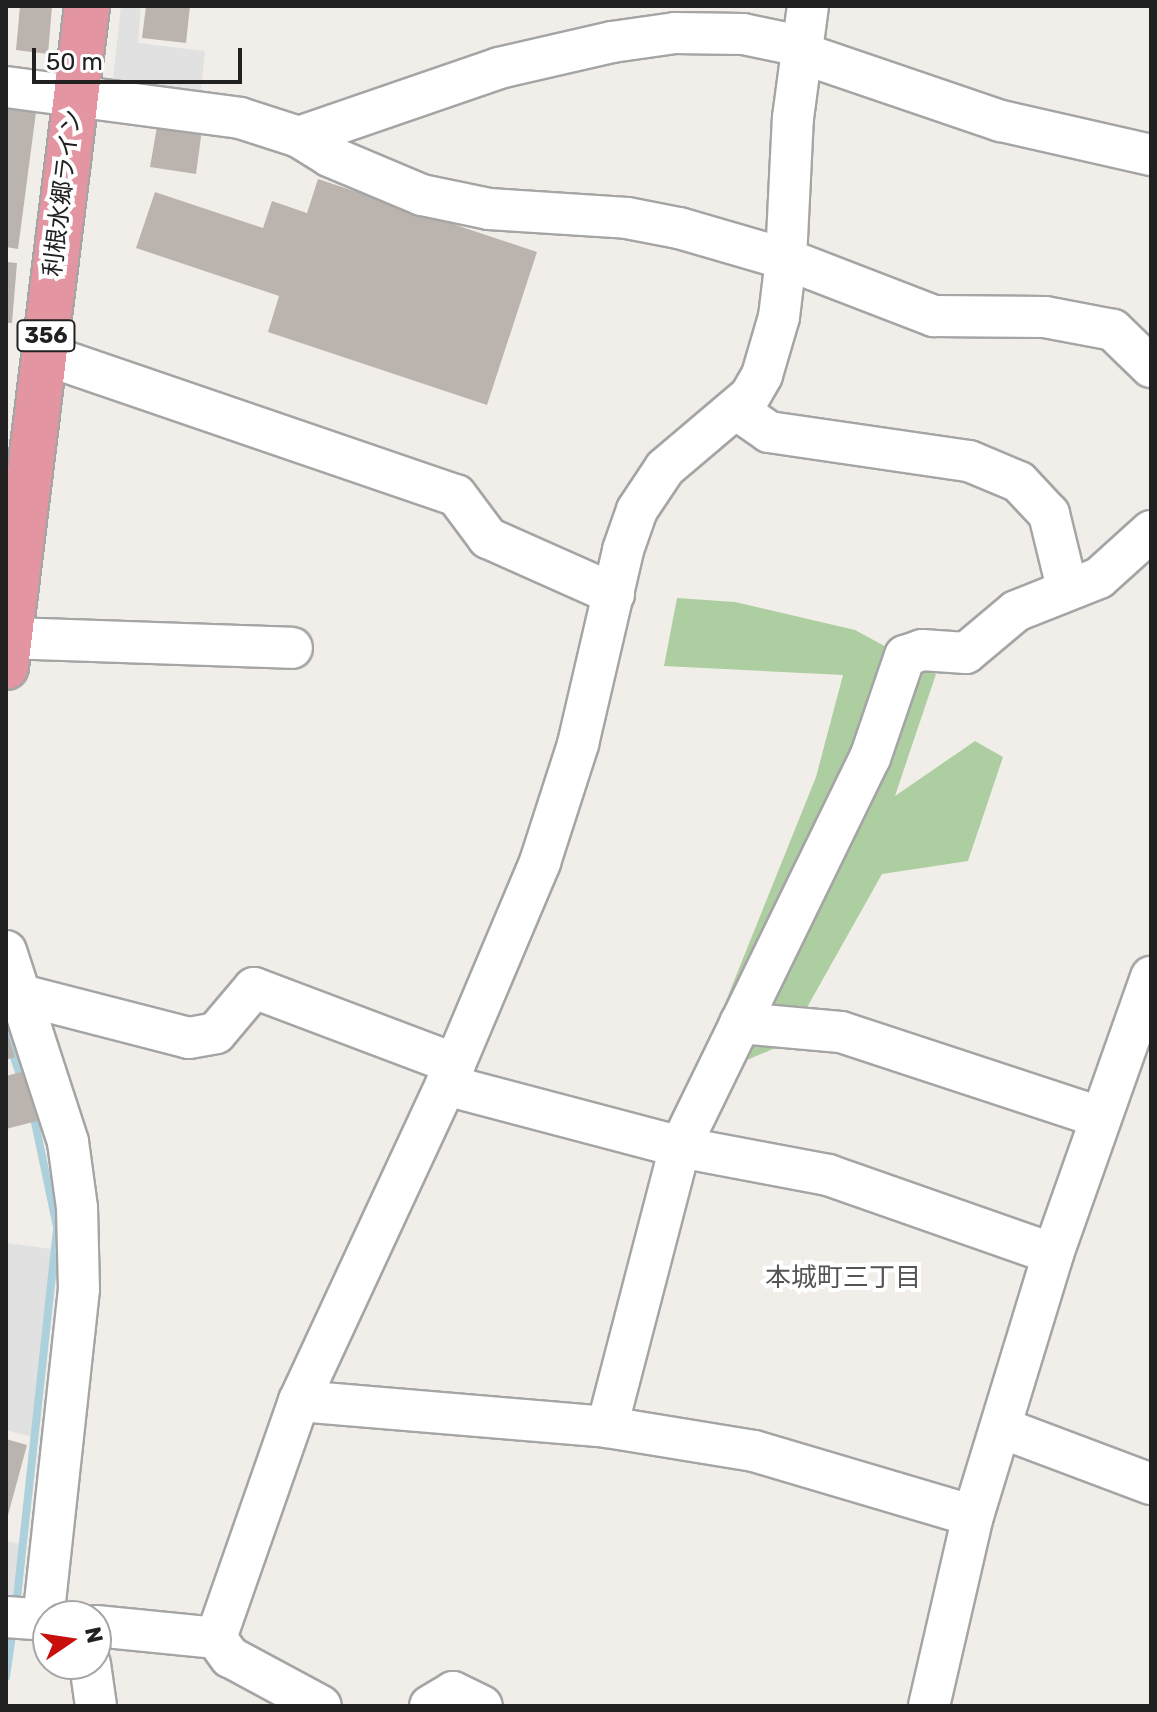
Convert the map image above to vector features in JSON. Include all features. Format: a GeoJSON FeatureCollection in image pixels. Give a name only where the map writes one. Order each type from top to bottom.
{"type":"FeatureCollection","features":[{"type":"Feature","properties":{"kind":"highway","name":"利根水郷ライン"},"geometry":{"type":"LineString","coordinates":[[8,652],[87,6]]}},
{"type":"Feature","properties":{"kind":"street"},"geometry":{"type":"LineString","coordinates":[[216,1638],[299,1401],[450,1075],[540,862],[578,744],[623,550],[652,485],[665,468],[736,409],[762,375],[779,317],[801,49],[808,6]]}},
{"type":"Feature","properties":{"kind":"street"},"geometry":{"type":"LineString","coordinates":[[299,137],[499,68],[612,42],[675,33],[743,34],[801,49],[1001,121],[1151,155]]}},
{"type":"Feature","properties":{"kind":"street"},"geometry":{"type":"LineString","coordinates":[[6,87],[75,92],[240,118],[299,137],[329,156],[422,195],[489,209],[627,218],[786,259],[934,316],[1045,317],[1113,330],[1151,367]]}},
{"type":"Feature","properties":{"kind":"street"},"geometry":{"type":"LineString","coordinates":[[43,354],[456,495],[488,538],[614,594]]}},
{"type":"Feature","properties":{"kind":"street"},"geometry":{"type":"LineString","coordinates":[[736,409],[769,432],[969,461],[1019,482],[1049,514],[1067,588]]}},
{"type":"Feature","properties":{"kind":"street"},"geometry":{"type":"LineString","coordinates":[[607,1427],[680,1147],[870,758],[905,656],[922,650],[966,653],[1016,611],[1067,588],[1099,578],[1151,531]]}},
{"type":"Feature","properties":{"kind":"street"},"geometry":{"type":"LineString","coordinates":[[8,652],[292,648]]}},
{"type":"Feature","properties":{"kind":"street"},"geometry":{"type":"LineString","coordinates":[[6,951],[68,1142],[77,1208],[79,1289],[35,1600]]}},
{"type":"Feature","properties":{"kind":"street"},"geometry":{"type":"LineString","coordinates":[[929,1706],[973,1516],[1053,1254],[1151,977]]}},
{"type":"Feature","properties":{"kind":"street"},"geometry":{"type":"LineString","coordinates":[[22,995],[189,1038],[216,1033],[254,988],[450,1075],[680,1147],[828,1175],[1053,1254]]}},
{"type":"Feature","properties":{"kind":"street"},"geometry":{"type":"LineString","coordinates":[[740,1023],[841,1032],[1091,1114]]}},
{"type":"Feature","properties":{"kind":"street"},"geometry":{"type":"LineString","coordinates":[[299,1401],[607,1427],[754,1451],[973,1516]]}},
{"type":"Feature","properties":{"kind":"street"},"geometry":{"type":"LineString","coordinates":[[1002,1428],[1151,1484]]}},
{"type":"Feature","properties":{"kind":"street"},"geometry":{"type":"LineString","coordinates":[[112,1628],[216,1638],[230,1657],[321,1706]]}},
{"type":"Feature","properties":{"kind":"street"},"geometry":{"type":"LineString","coordinates":[[92,1680],[96,1706]]}},
{"type":"Feature","properties":{"kind":"street"},"geometry":{"type":"LineString","coordinates":[[430,1706],[453,1692],[482,1706]]}},
{"type":"Feature","properties":{"kind":"green space"},"geometry":{"type":"Polygon","coordinates":[[[677,598],[735,602],[855,630],[936,674],[895,796],[975,741],[1003,757],[968,861],[882,874],[787,1043],[693,1083],[816,777],[843,675],[664,666],[677,598]]]}},
{"type":"Feature","properties":{"kind":"shaded area"},"geometry":{"type":"Polygon","coordinates":[[[121,6],[141,6],[138,43],[205,51],[200,98],[112,88],[121,6]]]}},
{"type":"Feature","properties":{"kind":"shaded area"},"geometry":{"type":"Polygon","coordinates":[[[6,1243],[53,1249],[36,1438],[6,1430],[6,1243]]]}},
{"type":"Feature","properties":{"kind":"shaded area"},"geometry":{"type":"Polygon","coordinates":[[[6,1541],[21,1544],[17,1601],[6,1600],[6,1541]]]}},
{"type":"Feature","properties":{"kind":"building"},"geometry":{"type":"Polygon","coordinates":[[[20,6],[52,6],[48,54],[16,50],[20,6]]]}},
{"type":"Feature","properties":{"kind":"building"},"geometry":{"type":"Polygon","coordinates":[[[146,6],[190,6],[186,43],[142,38],[146,6]]]}},
{"type":"Feature","properties":{"kind":"building"},"geometry":{"type":"Polygon","coordinates":[[[6,108],[36,112],[18,249],[6,247],[6,108]]]}},
{"type":"Feature","properties":{"kind":"building"},"geometry":{"type":"Polygon","coordinates":[[[159,115],[203,122],[196,174],[150,167],[159,115]]]}},
{"type":"Feature","properties":{"kind":"building"},"geometry":{"type":"Polygon","coordinates":[[[318,179],[537,252],[487,405],[268,332],[279,296],[136,248],[155,192],[263,228],[272,201],[307,213],[318,179]]]}},
{"type":"Feature","properties":{"kind":"building"},"geometry":{"type":"Polygon","coordinates":[[[6,262],[17,263],[12,323],[6,323],[6,262]]]}},
{"type":"Feature","properties":{"kind":"building"},"geometry":{"type":"Polygon","coordinates":[[[6,1029],[15,1057],[6,1060],[6,1029]]]}},
{"type":"Feature","properties":{"kind":"building"},"geometry":{"type":"Polygon","coordinates":[[[25,1071],[37,1121],[6,1129],[6,1076],[25,1071]]]}},
{"type":"Feature","properties":{"kind":"building"},"geometry":{"type":"Polygon","coordinates":[[[6,1439],[27,1445],[7,1519],[6,1519],[6,1439]]]}},
{"type":"Feature","properties":{"kind":"waterway"},"geometry":{"type":"LineString","coordinates":[[6,1033],[22,1081]]}},
{"type":"Feature","properties":{"kind":"waterway"},"geometry":{"type":"LineString","coordinates":[[16,1607],[57,1227],[33,1113]]}},
{"type":"Feature","properties":{"kind":"waterway"},"geometry":{"type":"LineString","coordinates":[[6,1677],[13,1628]]}},
{"type":"Feature","properties":{"kind":"district","name":"本城町三丁目"},"geometry":{"type":"Point","coordinates":[843,1278]}}]}
